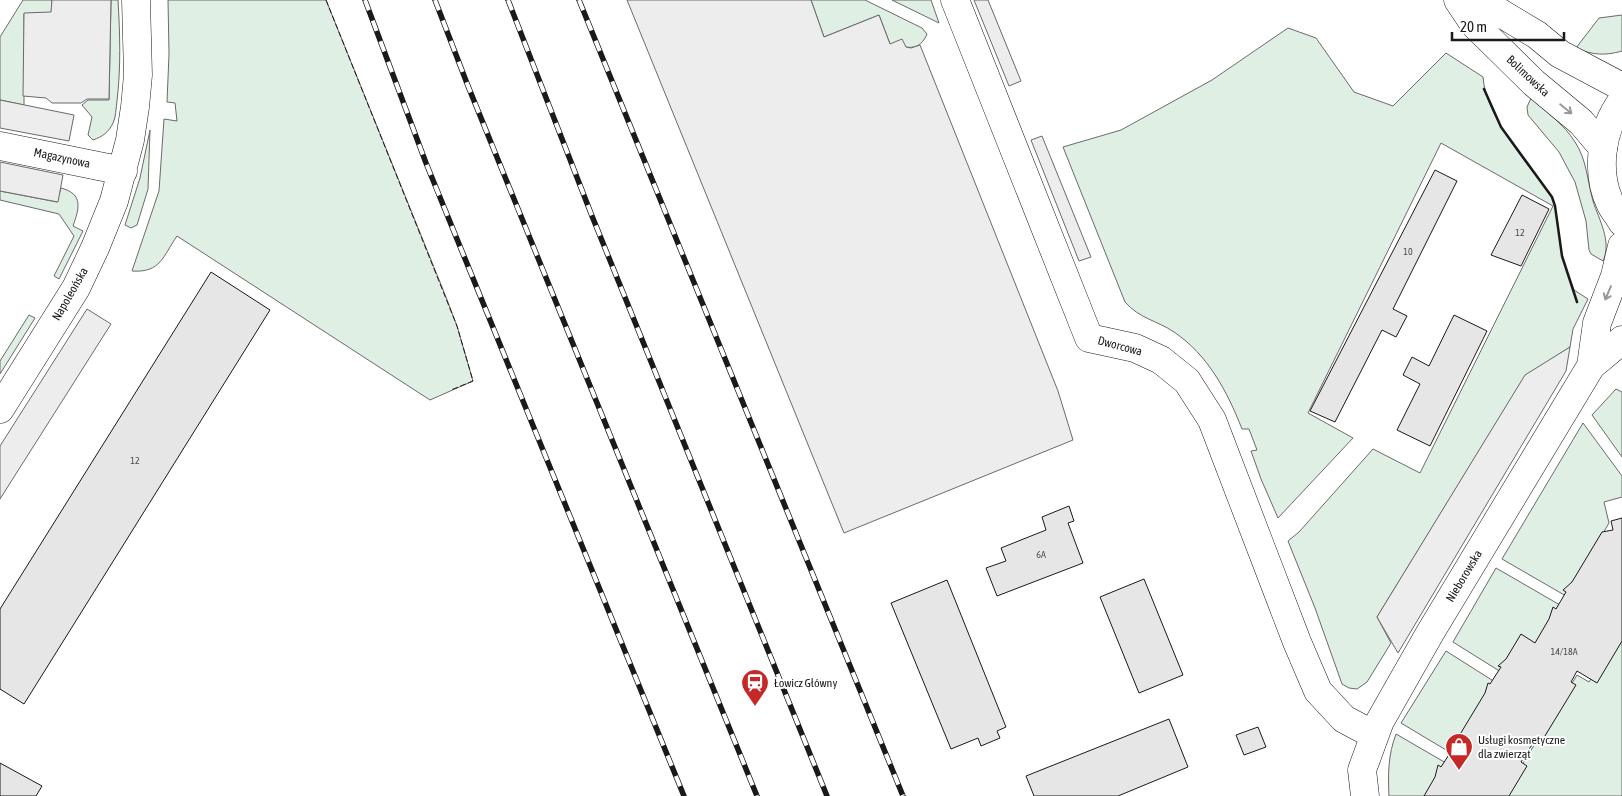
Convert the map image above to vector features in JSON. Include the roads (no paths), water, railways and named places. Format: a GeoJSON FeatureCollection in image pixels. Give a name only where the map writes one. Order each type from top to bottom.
{"type":"FeatureCollection","features":[{"type":"Feature","properties":{"kind":"street","name":"Napoleońska"},"geometry":{"type":"LineString","coordinates":[[0,409],[76,288],[104,228],[123,171],[130,140],[138,75],[136,0]]}},
{"type":"Feature","properties":{"kind":"street","name":"Dworcowa"},"geometry":{"type":"LineString","coordinates":[[955,0],[1089,338],[1135,348],[1161,360],[1187,381],[1212,420],[1297,642],[1318,691],[1344,719],[1374,735]]}},
{"type":"Feature","properties":{"kind":"street","name":"Bolimowska"},"geometry":{"type":"LineString","coordinates":[[1458,0],[1474,24],[1534,83],[1581,122],[1602,148]]}},
{"type":"Feature","properties":{"kind":"street"},"geometry":{"type":"LineString","coordinates":[[1479,0],[1538,36],[1560,54],[1622,87]]}},
{"type":"Feature","properties":{"kind":"street"},"geometry":{"type":"LineString","coordinates":[[1622,101],[1608,128],[1602,148],[1602,177],[1611,204],[1622,222]]}},
{"type":"Feature","properties":{"kind":"street","name":"Magazynowa"},"geometry":{"type":"LineString","coordinates":[[0,146],[123,171]]}},
{"type":"Feature","properties":{"kind":"street","name":"Nieborowska"},"geometry":{"type":"LineString","coordinates":[[1591,366],[1597,323],[1615,276],[1622,246]]}},
{"type":"Feature","properties":{"kind":"street","name":"Nieborowska"},"geometry":{"type":"LineString","coordinates":[[1365,796],[1362,770],[1380,721],[1430,633],[1591,366],[1622,340]]}},
{"type":"Feature","properties":{"kind":"railway"},"geometry":{"type":"LineString","coordinates":[[365,0],[426,163],[684,796]]}},
{"type":"Feature","properties":{"kind":"railway"},"geometry":{"type":"LineString","coordinates":[[435,0],[468,86],[757,796]]}},
{"type":"Feature","properties":{"kind":"railway"},"geometry":{"type":"LineString","coordinates":[[508,0],[592,216],[827,796]]}},
{"type":"Feature","properties":{"kind":"railway"},"geometry":{"type":"LineString","coordinates":[[579,0],[903,796]]}},
{"type":"Feature","properties":{"kind":"place","name":"Łowicz Główny"},"geometry":{"type":"Point","coordinates":[755,707]}},
{"type":"Feature","properties":{"kind":"place","name":"Usługi kosmetyczne dla zwierząt"},"geometry":{"type":"Point","coordinates":[1459,771]}}]}
